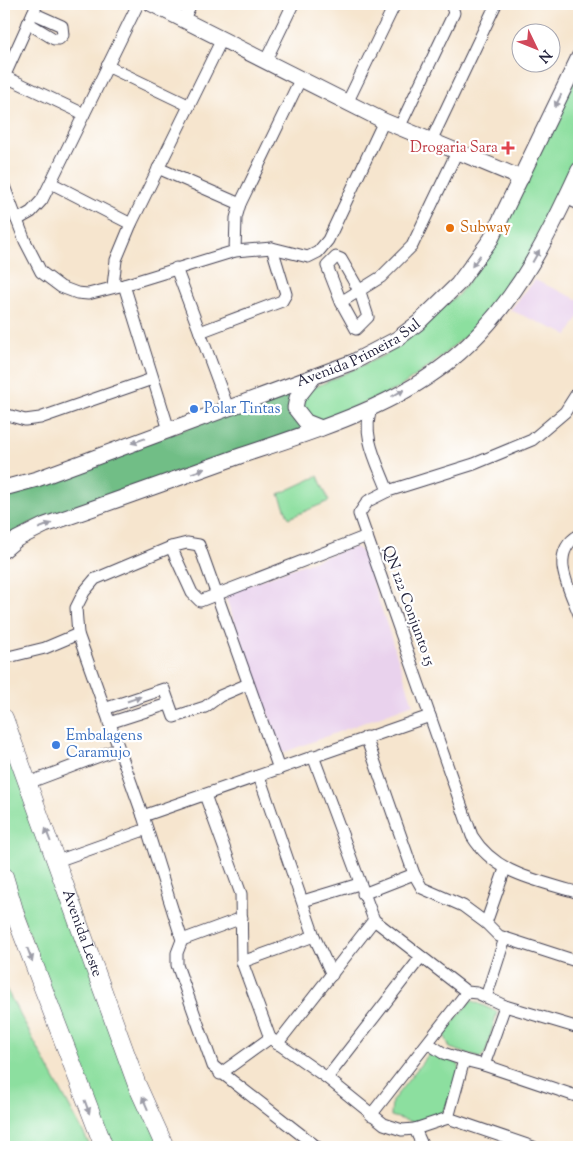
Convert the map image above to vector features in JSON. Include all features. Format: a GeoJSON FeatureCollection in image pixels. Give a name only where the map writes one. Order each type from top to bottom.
{"type":"FeatureCollection","features":[{"type":"Feature","properties":{"kind":"main road"},"geometry":{"type":"LineString","coordinates":[[152,4],[384,121],[521,178]]}},
{"type":"Feature","properties":{"kind":"main road","name":"Avenida Primeira Sul"},"geometry":{"type":"LineString","coordinates":[[4,488],[37,479],[313,378],[353,362],[397,339],[418,323],[446,297],[491,239],[578,61]]}},
{"type":"Feature","properties":{"kind":"main road"},"geometry":{"type":"LineString","coordinates":[[4,550],[17,539],[45,525],[321,428],[372,406],[433,373],[468,345],[499,313],[522,281],[573,201],[579,170]]}},
{"type":"Feature","properties":{"kind":"main road"},"geometry":{"type":"LineString","coordinates":[[313,378],[297,398],[295,408],[306,422],[321,428]]}},
{"type":"Feature","properties":{"kind":"main road","name":"Avenida Leste"},"geometry":{"type":"LineString","coordinates":[[4,718],[137,1085],[164,1147]]}},
{"type":"Feature","properties":{"kind":"main road"},"geometry":{"type":"LineString","coordinates":[[4,876],[17,920],[104,1147]]}},
{"type":"Feature","properties":{"kind":"main road"},"geometry":{"type":"LineString","coordinates":[[4,902],[17,920]]}},
{"type":"Feature","properties":{"kind":"street"},"geometry":{"type":"LineString","coordinates":[[17,220],[24,217],[36,206],[51,183],[138,4]]}},
{"type":"Feature","properties":{"kind":"street"},"geometry":{"type":"LineString","coordinates":[[184,19],[191,4]]}},
{"type":"Feature","properties":{"kind":"street"},"geometry":{"type":"LineString","coordinates":[[265,62],[293,4]]}},
{"type":"Feature","properties":{"kind":"street"},"geometry":{"type":"LineString","coordinates":[[347,103],[395,4]]}},
{"type":"Feature","properties":{"kind":"street"},"geometry":{"type":"LineString","coordinates":[[399,128],[454,13],[451,4]]}},
{"type":"Feature","properties":{"kind":"street"},"geometry":{"type":"LineString","coordinates":[[431,141],[496,4]]}},
{"type":"Feature","properties":{"kind":"street"},"geometry":{"type":"LineString","coordinates":[[33,13],[9,53],[4,77],[84,114]]}},
{"type":"Feature","properties":{"kind":"street"},"geometry":{"type":"LineString","coordinates":[[170,430],[118,285],[116,260],[131,224],[188,105],[222,39]]}},
{"type":"Feature","properties":{"kind":"street"},"geometry":{"type":"LineString","coordinates":[[107,66],[188,105]]}},
{"type":"Feature","properties":{"kind":"street"},"geometry":{"type":"LineString","coordinates":[[235,251],[236,218],[240,204],[300,80]]}},
{"type":"Feature","properties":{"kind":"street"},"geometry":{"type":"LineString","coordinates":[[4,186],[37,266],[47,278],[76,293],[88,294],[235,251],[272,248],[308,257],[318,252],[328,240],[384,121]]}},
{"type":"Feature","properties":{"kind":"street"},"geometry":{"type":"LineString","coordinates":[[341,302],[360,292],[398,263],[412,246],[457,152]]}},
{"type":"Feature","properties":{"kind":"street"},"geometry":{"type":"LineString","coordinates":[[158,168],[240,204]]}},
{"type":"Feature","properties":{"kind":"street"},"geometry":{"type":"LineString","coordinates":[[51,183],[131,224]]}},
{"type":"Feature","properties":{"kind":"street"},"geometry":{"type":"LineString","coordinates":[[200,332],[282,301],[285,298],[286,294],[272,248]]}},
{"type":"Feature","properties":{"kind":"street"},"geometry":{"type":"LineString","coordinates":[[336,257],[342,259],[360,292],[368,317],[356,329],[341,302],[327,266],[336,257]]}},
{"type":"Feature","properties":{"kind":"street"},"geometry":{"type":"LineString","coordinates":[[176,268],[228,408]]}},
{"type":"Feature","properties":{"kind":"street"},"geometry":{"type":"LineString","coordinates":[[4,414],[25,420],[40,418],[152,379]]}},
{"type":"Feature","properties":{"kind":"street","name":"QN 122 Conjunto 15"},"geometry":{"type":"LineString","coordinates":[[579,390],[565,412],[532,440],[474,464],[388,492],[368,501],[361,509],[360,514],[472,836],[481,852],[506,869],[579,894]]}},
{"type":"Feature","properties":{"kind":"street"},"geometry":{"type":"LineString","coordinates":[[372,406],[366,432],[388,492]]}},
{"type":"Feature","properties":{"kind":"street"},"geometry":{"type":"LineString","coordinates":[[346,417],[366,432]]}},
{"type":"Feature","properties":{"kind":"street"},"geometry":{"type":"LineString","coordinates":[[579,535],[566,546],[561,558],[577,600],[579,614]]}},
{"type":"Feature","properties":{"kind":"street"},"geometry":{"type":"LineString","coordinates":[[171,547],[197,599],[204,600],[341,544],[367,536]]}},
{"type":"Feature","properties":{"kind":"street"},"geometry":{"type":"LineString","coordinates":[[278,769],[199,545],[187,543],[171,547],[95,579],[84,592],[76,608],[78,634],[143,816],[182,940],[177,953],[177,965],[212,1066],[317,1147]]}},
{"type":"Feature","properties":{"kind":"street"},"geometry":{"type":"LineString","coordinates":[[5,658],[45,648],[78,634]]}},
{"type":"Feature","properties":{"kind":"street"},"geometry":{"type":"LineString","coordinates":[[104,709],[164,689],[174,718],[205,707],[220,696],[248,684]]}},
{"type":"Feature","properties":{"kind":"street"},"geometry":{"type":"LineString","coordinates":[[110,723],[168,704]]}},
{"type":"Feature","properties":{"kind":"street"},"geometry":{"type":"LineString","coordinates":[[143,816],[430,716]]}},
{"type":"Feature","properties":{"kind":"street"},"geometry":{"type":"LineString","coordinates":[[366,737],[414,874],[422,888],[463,906],[486,922],[499,936],[579,962]]}},
{"type":"Feature","properties":{"kind":"street"},"geometry":{"type":"LineString","coordinates":[[28,783],[118,749]]}},
{"type":"Feature","properties":{"kind":"street"},"geometry":{"type":"LineString","coordinates":[[313,756],[374,920],[467,992],[477,993],[505,1006],[579,1028]]}},
{"type":"Feature","properties":{"kind":"street"},"geometry":{"type":"LineString","coordinates":[[259,776],[314,936],[332,975]]}},
{"type":"Feature","properties":{"kind":"street"},"geometry":{"type":"LineString","coordinates":[[205,795],[241,894],[242,962],[274,1041],[327,1078],[371,1115],[392,1128],[415,1129],[448,1118],[533,1147]]}},
{"type":"Feature","properties":{"kind":"street"},"geometry":{"type":"LineString","coordinates":[[57,860],[147,828]]}},
{"type":"Feature","properties":{"kind":"street"},"geometry":{"type":"LineString","coordinates":[[486,922],[506,869]]}},
{"type":"Feature","properties":{"kind":"street"},"geometry":{"type":"LineString","coordinates":[[302,901],[361,889],[414,874]]}},
{"type":"Feature","properties":{"kind":"street"},"geometry":{"type":"LineString","coordinates":[[182,940],[242,918]]}},
{"type":"Feature","properties":{"kind":"street"},"geometry":{"type":"LineString","coordinates":[[220,1074],[274,1041],[332,975],[374,920]]}},
{"type":"Feature","properties":{"kind":"street"},"geometry":{"type":"LineString","coordinates":[[242,962],[314,936]]}},
{"type":"Feature","properties":{"kind":"street"},"geometry":{"type":"LineString","coordinates":[[486,997],[505,938]]}},
{"type":"Feature","properties":{"kind":"street"},"geometry":{"type":"LineString","coordinates":[[327,1078],[421,957]]}},
{"type":"Feature","properties":{"kind":"street"},"geometry":{"type":"LineString","coordinates":[[371,1115],[429,1044],[467,992]]}},
{"type":"Feature","properties":{"kind":"street"},"geometry":{"type":"LineString","coordinates":[[484,1065],[505,1006]]}},
{"type":"Feature","properties":{"kind":"street"},"geometry":{"type":"LineString","coordinates":[[429,1044],[443,1053],[579,1097]]}},
{"type":"Feature","properties":{"kind":"street"},"geometry":{"type":"LineString","coordinates":[[448,1118],[464,1060]]}},
{"type":"Feature","properties":{"kind":"street"},"geometry":{"type":"LineString","coordinates":[[415,1129],[423,1147]]}},
{"type":"Feature","properties":{"kind":"shaded area"},"geometry":{"type":"Polygon","coordinates":[[[535,280],[579,300],[579,316],[568,335],[510,310],[535,280]]]}},
{"type":"Feature","properties":{"kind":"shaded area"},"geometry":{"type":"Polygon","coordinates":[[[352,547],[357,548],[363,553],[413,704],[282,753],[224,593],[352,547]]]}},
{"type":"Feature","properties":{"kind":"green space"},"geometry":{"type":"Polygon","coordinates":[[[579,70],[579,158],[560,201],[516,278],[470,332],[430,366],[397,389],[320,421],[304,413],[303,400],[311,389],[387,354],[458,295],[494,247],[579,70]]]}},
{"type":"Feature","properties":{"kind":"green space"},"geometry":{"type":"Polygon","coordinates":[[[295,389],[306,428],[28,524],[4,542],[4,495],[295,389]]]}},
{"type":"Feature","properties":{"kind":"green space"},"geometry":{"type":"Polygon","coordinates":[[[318,476],[329,501],[289,518],[279,494],[318,476]]]}},
{"type":"Feature","properties":{"kind":"green space"},"geometry":{"type":"Polygon","coordinates":[[[4,713],[164,1147],[105,1147],[4,865],[4,713]]]}},
{"type":"Feature","properties":{"kind":"green space"},"geometry":{"type":"Polygon","coordinates":[[[4,985],[91,1147],[4,1147],[4,985]]]}},
{"type":"Feature","properties":{"kind":"green space"},"geometry":{"type":"Polygon","coordinates":[[[471,1000],[497,1012],[486,1052],[480,1058],[450,1048],[444,1034],[471,1000]]]}},
{"type":"Feature","properties":{"kind":"green space"},"geometry":{"type":"Polygon","coordinates":[[[432,1050],[459,1064],[457,1086],[442,1114],[412,1122],[391,1116],[392,1101],[432,1050]]]}},
{"type":"Feature","properties":{"kind":"place","name":"Drogaria Sara"},"geometry":{"type":"Point","coordinates":[508,148]}},
{"type":"Feature","properties":{"kind":"place","name":"Subway"},"geometry":{"type":"Point","coordinates":[450,228]}},
{"type":"Feature","properties":{"kind":"place","name":"Polar Tintas"},"geometry":{"type":"Point","coordinates":[194,409]}},
{"type":"Feature","properties":{"kind":"place","name":"Embalagens Caramujo"},"geometry":{"type":"Point","coordinates":[56,745]}}]}
